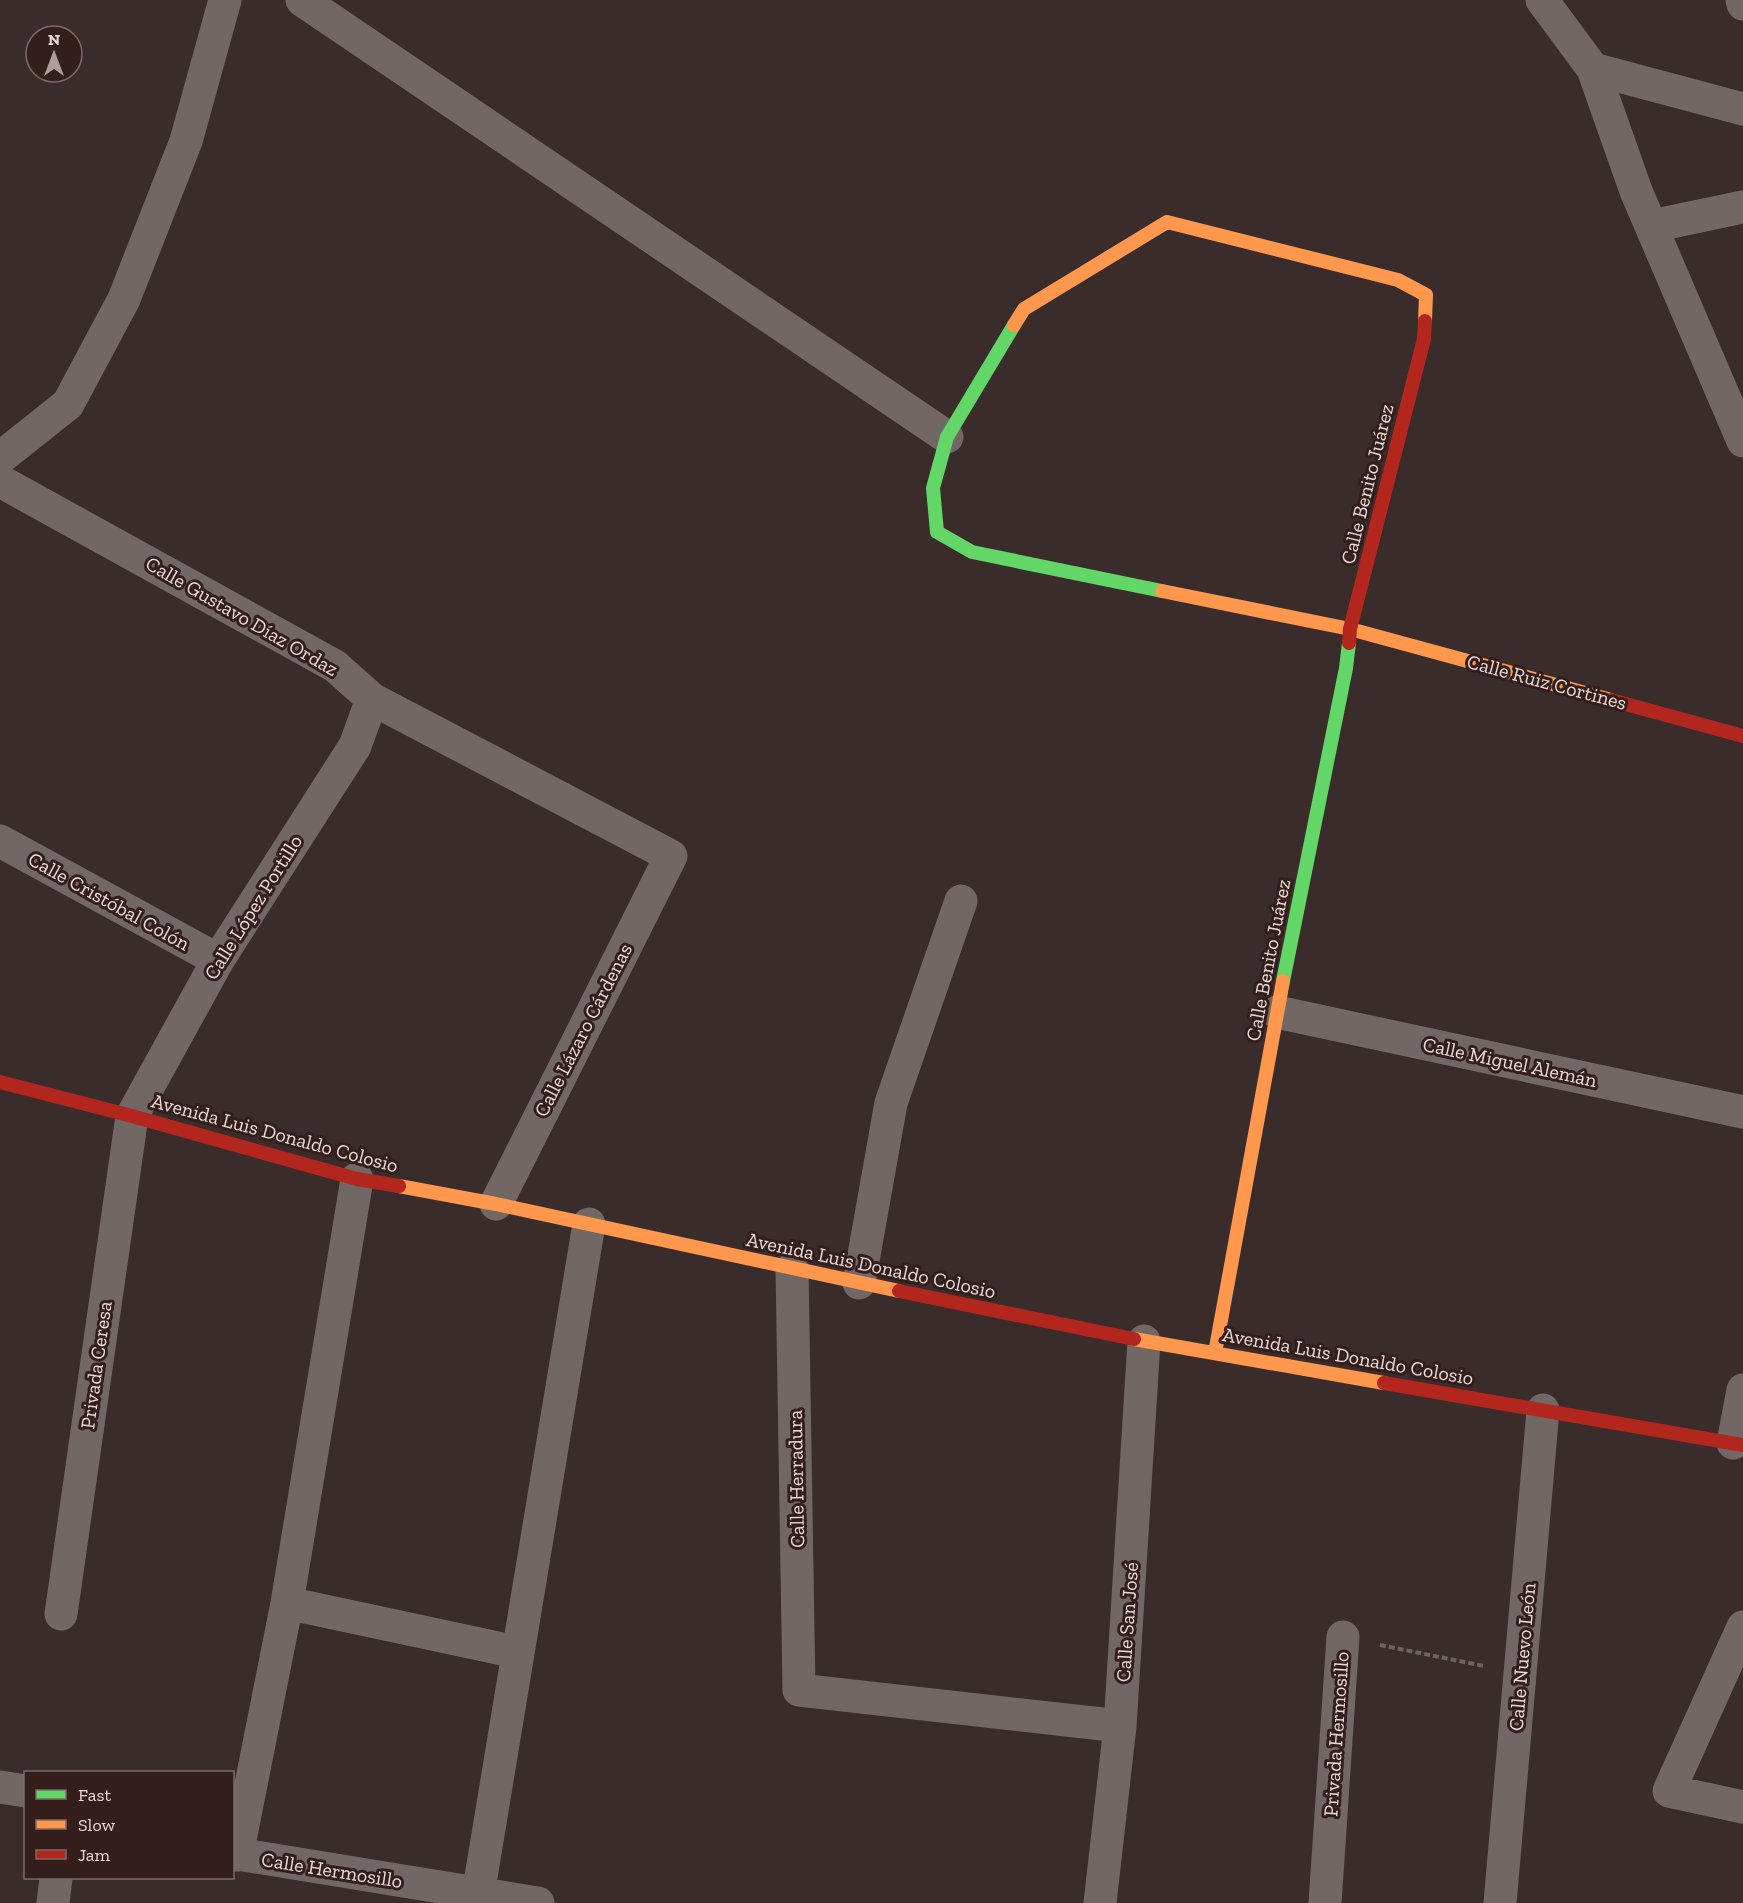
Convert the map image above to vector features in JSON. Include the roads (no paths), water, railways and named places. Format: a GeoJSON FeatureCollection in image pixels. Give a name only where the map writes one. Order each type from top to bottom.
{"type":"FeatureCollection","features":[{"type":"Feature","properties":{"kind":"street"},"geometry":{"type":"LineString","coordinates":[[0,458],[68,404],[124,299],[186,141],[225,0]]}},
{"type":"Feature","properties":{"kind":"street"},"geometry":{"type":"LineString","coordinates":[[302,0],[947,437]]}},
{"type":"Feature","properties":{"kind":"street"},"geometry":{"type":"LineString","coordinates":[[1542,0],[1593,69],[1636,191],[1743,441]]}},
{"type":"Feature","properties":{"kind":"street"},"geometry":{"type":"LineString","coordinates":[[1593,69],[1743,109]]}},
{"type":"Feature","properties":{"kind":"street"},"geometry":{"type":"LineString","coordinates":[[1652,226],[1743,207]]}},
{"type":"Feature","properties":{"kind":"street","name":"Calle Benito Juárez"},"geometry":{"type":"LineString","coordinates":[[937,532],[933,488],[947,437],[1024,309],[1167,222],[1398,280],[1426,295],[1424,339],[1350,629],[1346,668],[1277,1012],[1215,1353]]}},
{"type":"Feature","properties":{"kind":"street","name":"Calle Gustavo Díaz Ordaz"},"geometry":{"type":"LineString","coordinates":[[0,482],[335,666],[372,699],[671,855]]}},
{"type":"Feature","properties":{"kind":"street","name":"Calle Ruiz Cortines"},"geometry":{"type":"LineString","coordinates":[[937,532],[972,552],[1350,629],[1743,736]]}},
{"type":"Feature","properties":{"kind":"street","name":"Calle López Portillo"},"geometry":{"type":"LineString","coordinates":[[132,1116],[218,960],[355,746],[372,699]]}},
{"type":"Feature","properties":{"kind":"street","name":"Calle Cristóbal Colón"},"geometry":{"type":"LineString","coordinates":[[0,841],[218,960]]}},
{"type":"Feature","properties":{"kind":"street","name":"Calle Lázaro Cárdenas"},"geometry":{"type":"LineString","coordinates":[[496,1204],[671,855]]}},
{"type":"Feature","properties":{"kind":"street"},"geometry":{"type":"LineString","coordinates":[[860,1283],[891,1103],[961,901]]}},
{"type":"Feature","properties":{"kind":"street","name":"Calle Miguel Alemán"},"geometry":{"type":"LineString","coordinates":[[1277,1012],[1743,1112]]}},
{"type":"Feature","properties":{"kind":"street","name":"Avenida Luis Donaldo Colosio"},"geometry":{"type":"LineString","coordinates":[[0,1082],[132,1116],[357,1179],[496,1204],[792,1269],[1144,1341],[1738,1444]]}},
{"type":"Feature","properties":{"kind":"street","name":"Privada Ceresa"},"geometry":{"type":"LineString","coordinates":[[61,1614],[132,1116]]}},
{"type":"Feature","properties":{"kind":"street"},"geometry":{"type":"LineString","coordinates":[[235,1854],[286,1603],[357,1179]]}},
{"type":"Feature","properties":{"kind":"street"},"geometry":{"type":"LineString","coordinates":[[478,1895],[589,1224]]}},
{"type":"Feature","properties":{"kind":"street","name":"Calle Herradura"},"geometry":{"type":"LineString","coordinates":[[792,1269],[799,1689],[1120,1726]]}},
{"type":"Feature","properties":{"kind":"street","name":"Calle San José"},"geometry":{"type":"LineString","coordinates":[[1100,1903],[1120,1726],[1144,1341]]}},
{"type":"Feature","properties":{"kind":"street"},"geometry":{"type":"LineString","coordinates":[[1738,1444],[1743,1390]]}},
{"type":"Feature","properties":{"kind":"street","name":"Calle Nuevo León"},"geometry":{"type":"LineString","coordinates":[[1500,1903],[1543,1410]]}},
{"type":"Feature","properties":{"kind":"street"},"geometry":{"type":"LineString","coordinates":[[286,1603],[517,1652]]}},
{"type":"Feature","properties":{"kind":"street"},"geometry":{"type":"LineString","coordinates":[[1743,1627],[1669,1791],[1743,1807]]}},
{"type":"Feature","properties":{"kind":"street","name":"Privada Hermosillo"},"geometry":{"type":"LineString","coordinates":[[1325,1903],[1343,1637]]}},
{"type":"Feature","properties":{"kind":"street"},"geometry":{"type":"LineString","coordinates":[[0,1787],[24,1791]]}},
{"type":"Feature","properties":{"kind":"street","name":"Calle Hermosillo"},"geometry":{"type":"LineString","coordinates":[[235,1854],[538,1903]]}},
{"type":"Feature","properties":{"kind":"street"},"geometry":{"type":"LineString","coordinates":[[53,1903],[56,1879]]}}]}
